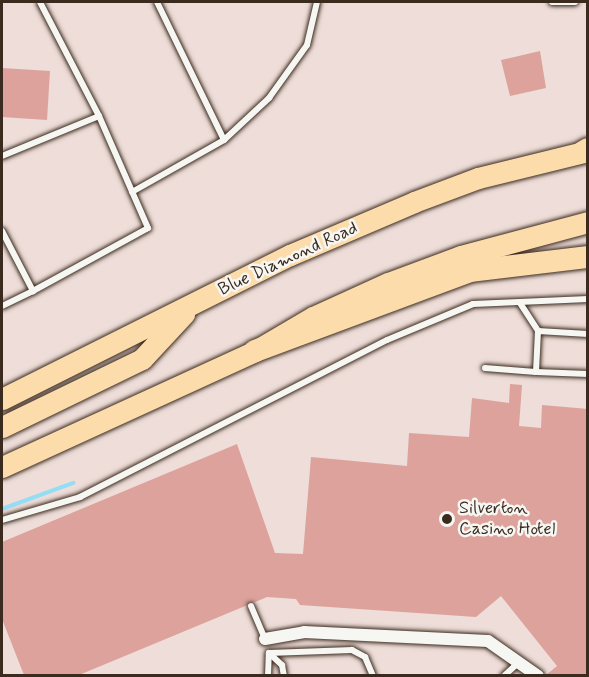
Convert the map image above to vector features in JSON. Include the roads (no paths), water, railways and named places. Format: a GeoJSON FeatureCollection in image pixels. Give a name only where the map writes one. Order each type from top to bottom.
{"type":"FeatureCollection","features":[{"type":"Feature","properties":{"kind":"highway","name":"Blue Diamond Road"},"geometry":{"type":"LineString","coordinates":[[2,399],[195,303],[414,202],[478,178],[586,151]]}},
{"type":"Feature","properties":{"kind":"highway"},"geometry":{"type":"LineString","coordinates":[[255,351],[313,317],[388,283],[461,256],[588,222]]}},
{"type":"Feature","properties":{"kind":"highway"},"geometry":{"type":"LineString","coordinates":[[2,466],[255,351],[470,271],[588,257]]}},
{"type":"Feature","properties":{"kind":"highway"},"geometry":{"type":"LineString","coordinates":[[2,427],[141,359],[195,303]]}},
{"type":"Feature","properties":{"kind":"street"},"geometry":{"type":"LineString","coordinates":[[265,639],[304,632],[488,641],[518,670],[538,675]]}},
{"type":"Feature","properties":{"kind":"lane"},"geometry":{"type":"LineString","coordinates":[[2,306],[148,228],[99,116],[40,2]]}},
{"type":"Feature","properties":{"kind":"lane"},"geometry":{"type":"LineString","coordinates":[[157,2],[224,140]]}},
{"type":"Feature","properties":{"kind":"lane"},"geometry":{"type":"LineString","coordinates":[[132,192],[224,140],[269,98],[307,45],[317,2]]}},
{"type":"Feature","properties":{"kind":"lane"},"geometry":{"type":"LineString","coordinates":[[552,2],[574,2]]}},
{"type":"Feature","properties":{"kind":"lane"},"geometry":{"type":"LineString","coordinates":[[2,156],[99,116]]}},
{"type":"Feature","properties":{"kind":"lane"},"geometry":{"type":"LineString","coordinates":[[2,231],[33,291]]}},
{"type":"Feature","properties":{"kind":"lane"},"geometry":{"type":"LineString","coordinates":[[2,520],[13,519],[80,496],[387,340],[473,304],[588,299]]}},
{"type":"Feature","properties":{"kind":"lane"},"geometry":{"type":"LineString","coordinates":[[520,303],[538,331],[536,372]]}},
{"type":"Feature","properties":{"kind":"lane"},"geometry":{"type":"LineString","coordinates":[[538,331],[588,334]]}},
{"type":"Feature","properties":{"kind":"lane"},"geometry":{"type":"LineString","coordinates":[[485,368],[588,374]]}},
{"type":"Feature","properties":{"kind":"lane"},"geometry":{"type":"LineString","coordinates":[[251,606],[265,639]]}},
{"type":"Feature","properties":{"kind":"lane"},"geometry":{"type":"LineString","coordinates":[[269,653],[352,650],[365,657],[373,675]]}},
{"type":"Feature","properties":{"kind":"lane"},"geometry":{"type":"LineString","coordinates":[[268,675],[269,653]]}},
{"type":"Feature","properties":{"kind":"lane"},"geometry":{"type":"LineString","coordinates":[[269,653],[282,664],[284,675]]}},
{"type":"Feature","properties":{"kind":"lane"},"geometry":{"type":"LineString","coordinates":[[504,675],[518,670]]}},
{"type":"Feature","properties":{"kind":"waterway"},"geometry":{"type":"LineString","coordinates":[[2,509],[73,483]]}},
{"type":"Feature","properties":{"kind":"place","name":"Silverton Casino Hotel"},"geometry":{"type":"Point","coordinates":[447,519]}}]}
